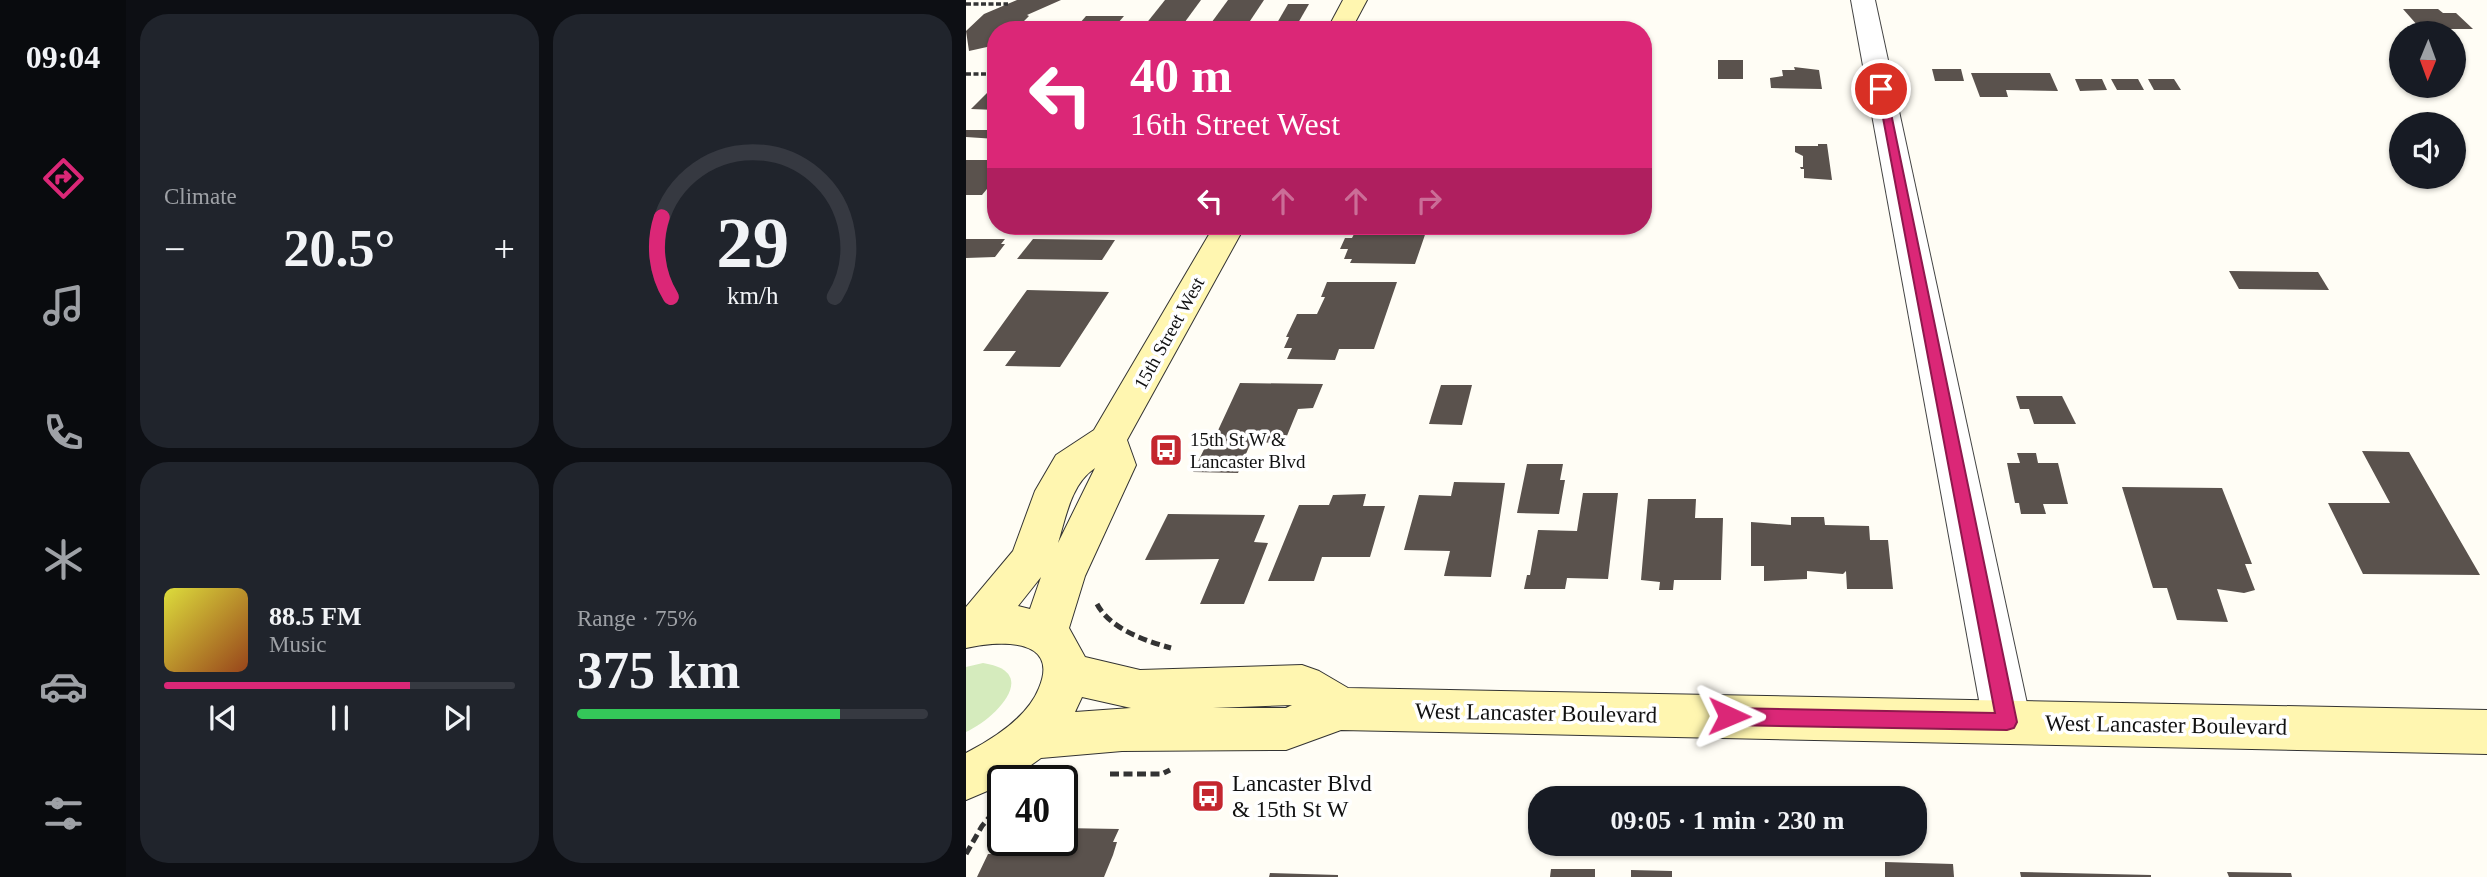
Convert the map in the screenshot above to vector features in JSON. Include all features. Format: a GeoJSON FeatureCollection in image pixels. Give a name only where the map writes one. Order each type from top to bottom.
{"type":"FeatureCollection","features":[{"type":"Feature","properties":{"kind":"street"},"geometry":{"type":"LineString","coordinates":[[1344,21],[1356,0]]}},
{"type":"Feature","properties":{"kind":"street"},"geometry":{"type":"LineString","coordinates":[[1863,0],[2007,722]]}},
{"type":"Feature","properties":{"kind":"street","name":"15th Street West"},"geometry":{"type":"LineString","coordinates":[[972,628],[1031,559],[1055,491],[1070,465],[1108,440],[1224,235]]}},
{"type":"Feature","properties":{"kind":"street"},"geometry":{"type":"LineString","coordinates":[[966,778],[988,768],[1031,737],[1049,714],[1063,688],[1055,651],[1063,576],[1116,465],[1108,440]]}},
{"type":"Feature","properties":{"kind":"street"},"geometry":{"type":"LineString","coordinates":[[972,628],[1026,625],[1095,681],[1140,690],[1303,685],[1340,709]]}},
{"type":"Feature","properties":{"kind":"street","name":"West Lancaster Boulevard"},"geometry":{"type":"LineString","coordinates":[[1031,737],[1122,730],[1286,729],[1340,709],[2487,732]]}},
{"type":"Feature","properties":{"kind":"path"},"geometry":{"type":"LineString","coordinates":[[966,4],[1008,4]]}},
{"type":"Feature","properties":{"kind":"path"},"geometry":{"type":"LineString","coordinates":[[966,74],[987,74]]}},
{"type":"Feature","properties":{"kind":"path"},"geometry":{"type":"LineString","coordinates":[[1094,595],[1098,610],[1109,621],[1167,648]]}},
{"type":"Feature","properties":{"kind":"path"},"geometry":{"type":"LineString","coordinates":[[966,855],[987,820]]}},
{"type":"Feature","properties":{"kind":"green space"},"geometry":{"type":"Polygon","coordinates":[[[983,663],[1000,668],[1009,676],[1011,685],[1008,696],[1000,707],[966,732],[966,667],[983,663]]]}},
{"type":"Feature","properties":{"kind":"building"},"geometry":{"type":"Polygon","coordinates":[[[1017,0],[1061,0],[1027,15],[1029,16],[1024,21],[987,21],[987,47],[969,51],[966,31],[984,14],[1017,0]]]}},
{"type":"Feature","properties":{"kind":"building"},"geometry":{"type":"Polygon","coordinates":[[[1165,0],[1201,0],[1186,21],[1148,21],[1165,0]]]}},
{"type":"Feature","properties":{"kind":"building"},"geometry":{"type":"Polygon","coordinates":[[[1228,0],[1264,0],[1250,21],[1213,21],[1228,0]]]}},
{"type":"Feature","properties":{"kind":"building"},"geometry":{"type":"Polygon","coordinates":[[[1288,4],[1309,4],[1299,21],[1278,21],[1288,4]]]}},
{"type":"Feature","properties":{"kind":"building"},"geometry":{"type":"Polygon","coordinates":[[[2403,9],[2438,9],[2443,13],[2456,13],[2464,21],[2414,21],[2403,9]]]}},
{"type":"Feature","properties":{"kind":"building"},"geometry":{"type":"Polygon","coordinates":[[[1086,16],[1124,16],[1120,21],[1082,21],[1086,16]]]}},
{"type":"Feature","properties":{"kind":"building"},"geometry":{"type":"Polygon","coordinates":[[[1718,60],[1743,60],[1743,79],[1718,79],[1718,60]]]}},
{"type":"Feature","properties":{"kind":"building"},"geometry":{"type":"Polygon","coordinates":[[[1794,67],[1819,70],[1822,89],[1771,88],[1770,78],[1783,76],[1782,70],[1795,70],[1794,67]]]}},
{"type":"Feature","properties":{"kind":"building"},"geometry":{"type":"Polygon","coordinates":[[[1932,69],[1961,69],[1964,81],[1935,81],[1932,69]]]}},
{"type":"Feature","properties":{"kind":"building"},"geometry":{"type":"Polygon","coordinates":[[[1971,73],[2050,73],[2058,91],[2006,90],[2008,97],[1980,97],[1971,73]]]}},
{"type":"Feature","properties":{"kind":"building"},"geometry":{"type":"Polygon","coordinates":[[[2075,79],[2102,79],[2107,90],[2080,91],[2075,79]]]}},
{"type":"Feature","properties":{"kind":"building"},"geometry":{"type":"Polygon","coordinates":[[[2111,79],[2138,79],[2144,90],[2117,90],[2111,79]]]}},
{"type":"Feature","properties":{"kind":"building"},"geometry":{"type":"Polygon","coordinates":[[[2148,79],[2174,79],[2181,90],[2154,90],[2148,79]]]}},
{"type":"Feature","properties":{"kind":"building"},"geometry":{"type":"Polygon","coordinates":[[[987,93],[987,110],[971,109],[987,93]]]}},
{"type":"Feature","properties":{"kind":"building"},"geometry":{"type":"Polygon","coordinates":[[[966,130],[987,130],[987,138],[966,137],[966,130]]]}},
{"type":"Feature","properties":{"kind":"building"},"geometry":{"type":"Polygon","coordinates":[[[1827,144],[1832,180],[1804,178],[1804,169],[1800,167],[1803,167],[1803,156],[1795,152],[1795,146],[1827,144]]]}},
{"type":"Feature","properties":{"kind":"building"},"geometry":{"type":"Polygon","coordinates":[[[966,160],[987,160],[987,189],[982,195],[966,195],[966,160]]]}},
{"type":"Feature","properties":{"kind":"building"},"geometry":{"type":"Polygon","coordinates":[[[1354,235],[1425,235],[1415,264],[1350,263],[1352,259],[1344,259],[1348,249],[1340,249],[1345,238],[1352,238],[1354,235]]]}},
{"type":"Feature","properties":{"kind":"building"},"geometry":{"type":"Polygon","coordinates":[[[966,239],[1005,239],[1001,244],[1005,244],[995,257],[966,258],[966,239]]]}},
{"type":"Feature","properties":{"kind":"building"},"geometry":{"type":"Polygon","coordinates":[[[1033,239],[1115,240],[1102,260],[1017,259],[1033,239]]]}},
{"type":"Feature","properties":{"kind":"building"},"geometry":{"type":"Polygon","coordinates":[[[2229,271],[2318,272],[2329,290],[2239,289],[2229,271]]]}},
{"type":"Feature","properties":{"kind":"building"},"geometry":{"type":"Polygon","coordinates":[[[1327,282],[1397,282],[1374,349],[1339,349],[1335,360],[1287,359],[1292,348],[1284,348],[1289,337],[1286,337],[1297,314],[1317,314],[1325,297],[1321,297],[1327,282]]]}},
{"type":"Feature","properties":{"kind":"building"},"geometry":{"type":"Polygon","coordinates":[[[1027,290],[1109,292],[1060,367],[1005,366],[1016,351],[983,351],[1027,290]]]}},
{"type":"Feature","properties":{"kind":"building"},"geometry":{"type":"Polygon","coordinates":[[[1240,383],[1323,384],[1313,408],[1298,409],[1284,443],[1251,442],[1238,473],[1193,472],[1209,439],[1214,439],[1240,383]]]}},
{"type":"Feature","properties":{"kind":"building"},"geometry":{"type":"Polygon","coordinates":[[[1441,385],[1472,385],[1462,425],[1429,424],[1441,385]]]}},
{"type":"Feature","properties":{"kind":"building"},"geometry":{"type":"Polygon","coordinates":[[[2016,396],[2062,396],[2076,424],[2034,424],[2029,409],[2020,409],[2016,396]]]}},
{"type":"Feature","properties":{"kind":"building"},"geometry":{"type":"Polygon","coordinates":[[[2362,451],[2409,452],[2480,575],[2363,574],[2328,503],[2390,503],[2362,451]]]}},
{"type":"Feature","properties":{"kind":"building"},"geometry":{"type":"Polygon","coordinates":[[[2017,453],[2036,453],[2038,463],[2058,463],[2068,504],[2043,504],[2046,514],[2021,514],[2019,503],[2015,503],[2007,463],[2020,463],[2017,453]]]}},
{"type":"Feature","properties":{"kind":"building"},"geometry":{"type":"Polygon","coordinates":[[[1527,464],[1563,464],[1560,480],[1565,480],[1559,514],[1517,513],[1527,464]]]}},
{"type":"Feature","properties":{"kind":"building"},"geometry":{"type":"Polygon","coordinates":[[[1454,482],[1505,483],[1491,577],[1444,576],[1450,551],[1404,550],[1419,495],[1451,496],[1454,482]]]}},
{"type":"Feature","properties":{"kind":"building"},"geometry":{"type":"Polygon","coordinates":[[[2122,487],[2222,488],[2252,564],[2245,564],[2255,590],[2244,593],[2217,589],[2228,622],[2177,620],[2167,588],[2153,588],[2122,487]]]}},
{"type":"Feature","properties":{"kind":"building"},"geometry":{"type":"Polygon","coordinates":[[[1583,493],[1618,493],[1608,579],[1567,578],[1565,589],[1524,589],[1527,575],[1530,575],[1538,530],[1577,531],[1583,493]]]}},
{"type":"Feature","properties":{"kind":"building"},"geometry":{"type":"Polygon","coordinates":[[[1366,494],[1363,506],[1385,506],[1370,557],[1322,557],[1314,581],[1268,581],[1299,505],[1329,505],[1333,495],[1366,494]]]}},
{"type":"Feature","properties":{"kind":"building"},"geometry":{"type":"Polygon","coordinates":[[[1648,499],[1696,499],[1695,518],[1723,518],[1721,580],[1674,580],[1673,590],[1659,590],[1660,582],[1641,580],[1648,499]]]}},
{"type":"Feature","properties":{"kind":"building"},"geometry":{"type":"Polygon","coordinates":[[[1168,514],[1265,515],[1254,542],[1268,543],[1244,604],[1200,604],[1219,559],[1145,560],[1168,514]]]}},
{"type":"Feature","properties":{"kind":"building"},"geometry":{"type":"Polygon","coordinates":[[[1791,517],[1824,517],[1825,525],[1869,526],[1870,540],[1888,540],[1893,589],[1847,589],[1846,571],[1843,574],[1807,571],[1807,579],[1764,581],[1764,566],[1751,566],[1751,522],[1791,525],[1791,517]]]}},
{"type":"Feature","properties":{"kind":"building"},"geometry":{"type":"Polygon","coordinates":[[[1078,828],[1119,829],[1104,877],[977,877],[987,856],[1078,856],[1078,828]]]}},
{"type":"Feature","properties":{"kind":"building"},"geometry":{"type":"Polygon","coordinates":[[[1885,862],[1953,864],[1954,877],[1885,877],[1885,862]]]}},
{"type":"Feature","properties":{"kind":"building"},"geometry":{"type":"Polygon","coordinates":[[[1551,869],[1595,869],[1595,877],[1550,877],[1551,869]]]}},
{"type":"Feature","properties":{"kind":"building"},"geometry":{"type":"Polygon","coordinates":[[[1631,870],[1672,871],[1672,877],[1631,877],[1631,870]]]}},
{"type":"Feature","properties":{"kind":"building"},"geometry":{"type":"Polygon","coordinates":[[[2020,872],[2151,875],[2151,877],[2021,877],[2020,872]]]}},
{"type":"Feature","properties":{"kind":"building"},"geometry":{"type":"Polygon","coordinates":[[[2227,872],[2291,873],[2292,877],[2229,877],[2227,872]]]}},
{"type":"Feature","properties":{"kind":"building"},"geometry":{"type":"Polygon","coordinates":[[[1270,873],[1338,875],[1338,877],[1269,877],[1270,873]]]}},
{"type":"Feature","properties":{"kind":"place","name":"15th St W & Lancaster Blvd"},"geometry":{"type":"Point","coordinates":[1166,450]}},
{"type":"Feature","properties":{"kind":"place","name":"Lancaster Blvd & 15th St W"},"geometry":{"type":"Point","coordinates":[1208,796]}},
{"type":"Feature","properties":{"kind":"route"},"geometry":{"type":"LineString","coordinates":[[1729,716],[2007,722],[1881,89]]}}]}
